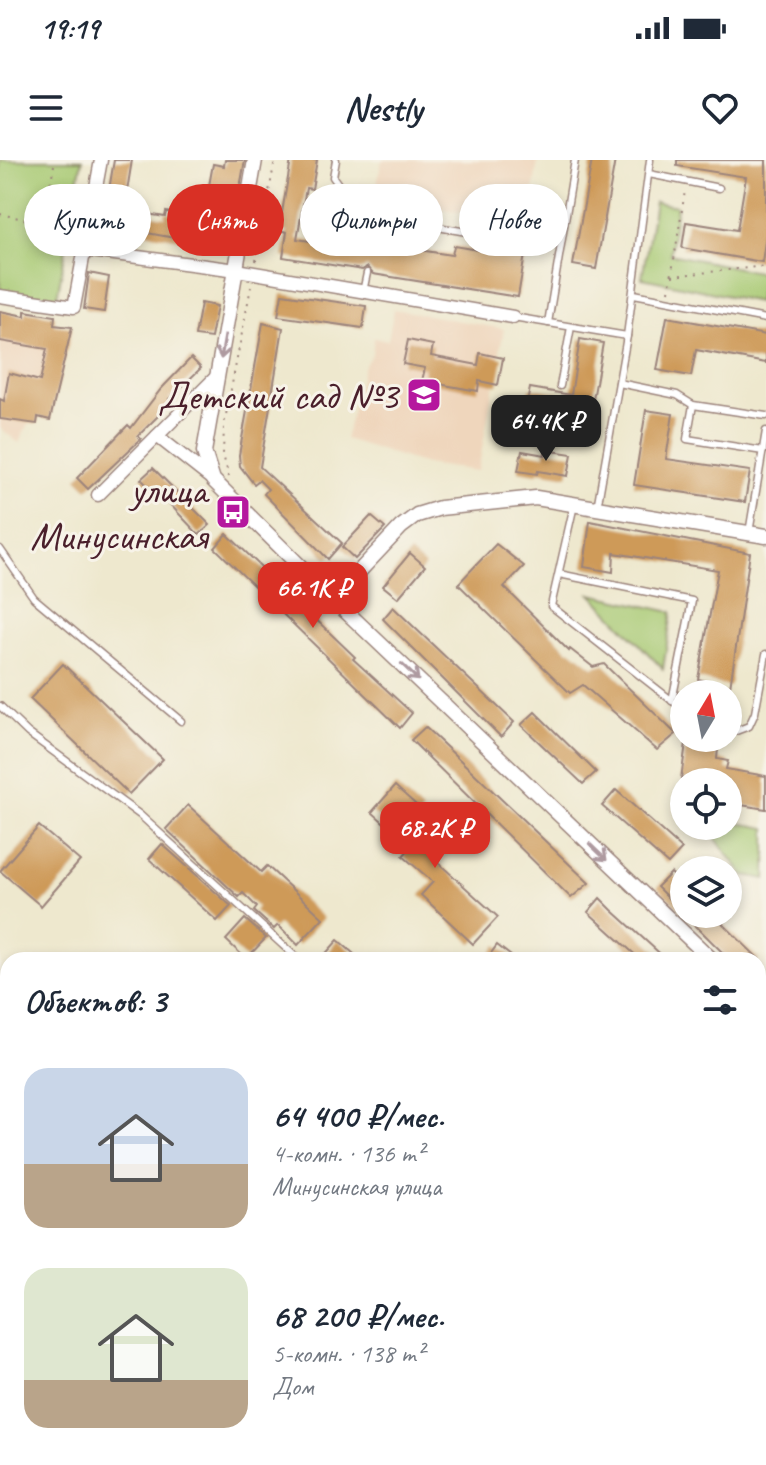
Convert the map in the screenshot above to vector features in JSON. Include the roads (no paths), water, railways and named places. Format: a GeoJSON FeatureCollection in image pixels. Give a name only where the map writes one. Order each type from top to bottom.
{"type":"FeatureCollection","features":[{"type":"Feature","properties":{"kind":"street"},"geometry":{"type":"LineString","coordinates":[[96,184],[101,160]]}},
{"type":"Feature","properties":{"kind":"street"},"geometry":{"type":"LineString","coordinates":[[213,480],[204,452],[255,160]]}},
{"type":"Feature","properties":{"kind":"street"},"geometry":{"type":"LineString","coordinates":[[0,296],[74,307],[83,256]]}},
{"type":"Feature","properties":{"kind":"street"},"geometry":{"type":"LineString","coordinates":[[135,256],[237,270],[513,317]]}},
{"type":"Feature","properties":{"kind":"street"},"geometry":{"type":"LineString","coordinates":[[98,495],[217,376]]}},
{"type":"Feature","properties":{"kind":"street"},"geometry":{"type":"LineString","coordinates":[[157,436],[213,480],[333,599],[704,952]]}},
{"type":"Feature","properties":{"kind":"street"},"geometry":{"type":"LineString","coordinates":[[333,599],[401,527],[424,512],[526,498],[766,536]]}},
{"type":"Feature","properties":{"kind":"lane"},"geometry":{"type":"LineString","coordinates":[[336,160],[333,177],[372,236],[384,218],[459,231]]}},
{"type":"Feature","properties":{"kind":"lane"},"geometry":{"type":"LineString","coordinates":[[548,323],[575,160]]}},
{"type":"Feature","properties":{"kind":"lane"},"geometry":{"type":"LineString","coordinates":[[597,508],[634,294],[650,160]]}},
{"type":"Feature","properties":{"kind":"lane"},"geometry":{"type":"LineString","coordinates":[[649,174],[719,188]]}},
{"type":"Feature","properties":{"kind":"lane"},"geometry":{"type":"LineString","coordinates":[[363,292],[367,273]]}},
{"type":"Feature","properties":{"kind":"lane"},"geometry":{"type":"LineString","coordinates":[[634,294],[766,319]]}},
{"type":"Feature","properties":{"kind":"lane"},"geometry":{"type":"LineString","coordinates":[[513,317],[627,336]]}},
{"type":"Feature","properties":{"kind":"lane"},"geometry":{"type":"LineString","coordinates":[[560,386],[571,327]]}},
{"type":"Feature","properties":{"kind":"lane"},"geometry":{"type":"LineString","coordinates":[[619,383],[677,395],[693,405],[766,416]]}},
{"type":"Feature","properties":{"kind":"lane"},"geometry":{"type":"LineString","coordinates":[[693,405],[687,439],[763,451]]}},
{"type":"Feature","properties":{"kind":"lane"},"geometry":{"type":"LineString","coordinates":[[749,533],[766,431]]}},
{"type":"Feature","properties":{"kind":"lane"},"geometry":{"type":"LineString","coordinates":[[574,504],[551,606],[670,699]]}},
{"type":"Feature","properties":{"kind":"lane"},"geometry":{"type":"LineString","coordinates":[[0,549],[34,598],[181,721]]}},
{"type":"Feature","properties":{"kind":"lane"},"geometry":{"type":"LineString","coordinates":[[559,574],[692,601],[676,680]]}},
{"type":"Feature","properties":{"kind":"lane"},"geometry":{"type":"LineString","coordinates":[[742,729],[749,726],[755,713],[766,654]]}},
{"type":"Feature","properties":{"kind":"lane"},"geometry":{"type":"LineString","coordinates":[[0,706],[28,733],[140,815],[288,952]]}},
{"type":"Feature","properties":{"kind":"place","name":"Детский сад №3"},"geometry":{"type":"Point","coordinates":[424,395]}},
{"type":"Feature","properties":{"kind":"place","name":"улица Минусинская"},"geometry":{"type":"Point","coordinates":[233,512]}}]}
